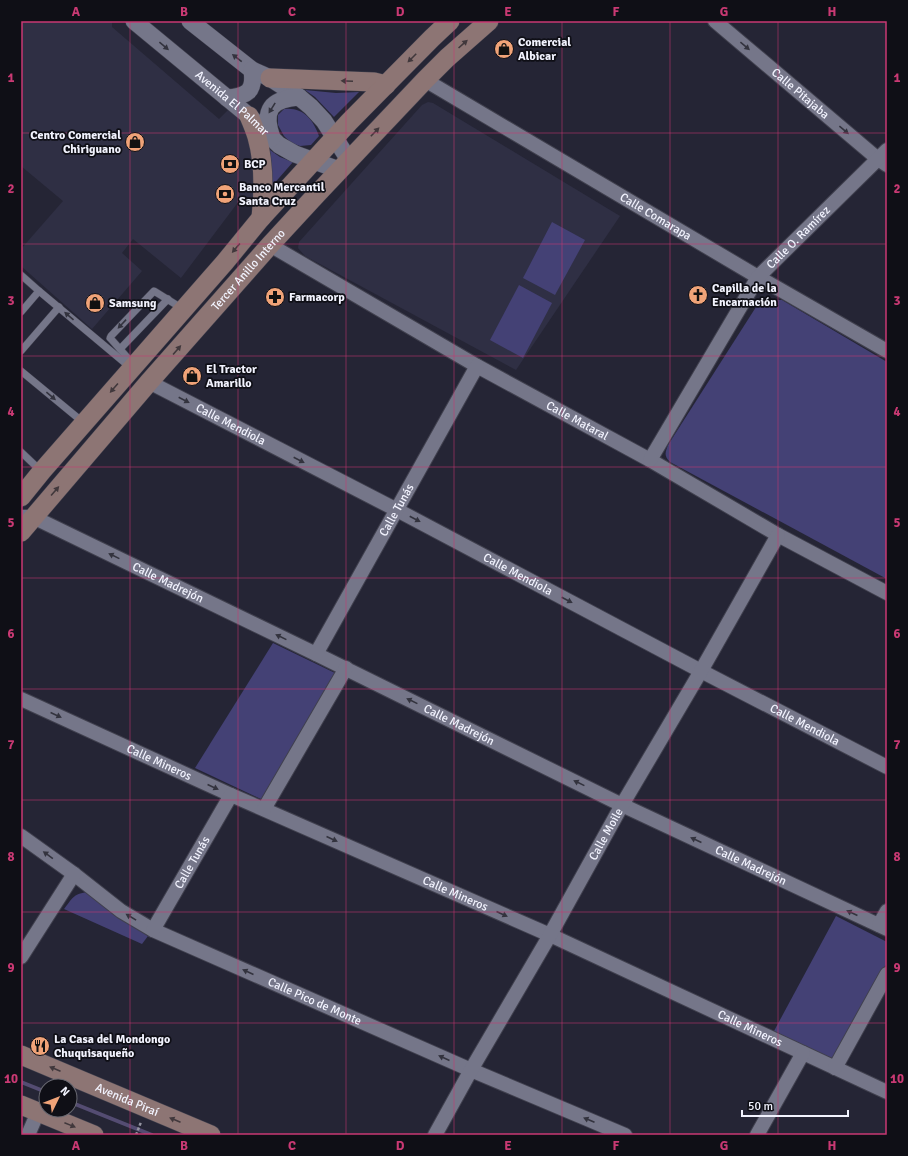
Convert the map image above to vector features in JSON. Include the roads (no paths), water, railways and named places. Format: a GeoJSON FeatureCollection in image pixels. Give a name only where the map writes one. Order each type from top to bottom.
{"type":"FeatureCollection","features":[{"type":"Feature","properties":{"kind":"main road"},"geometry":{"type":"LineString","coordinates":[[425,80],[425,72],[430,58],[438,48],[451,21]]}},
{"type":"Feature","properties":{"kind":"main road","name":"Tercer Anillo Interno"},"geometry":{"type":"LineString","coordinates":[[21,497],[133,367],[176,304],[262,218],[335,137],[386,84],[451,21]]}},
{"type":"Feature","properties":{"kind":"main road","name":"Tercer Anillo Interno"},"geometry":{"type":"LineString","coordinates":[[21,532],[27,517],[270,245],[425,80],[447,58],[489,21]]}},
{"type":"Feature","properties":{"kind":"main road"},"geometry":{"type":"LineString","coordinates":[[270,78],[374,82],[386,84]]}},
{"type":"Feature","properties":{"kind":"main road"},"geometry":{"type":"LineString","coordinates":[[249,116],[257,135],[261,153],[263,203],[262,218]]}},
{"type":"Feature","properties":{"kind":"main road","name":"Avenida Piraí"},"geometry":{"type":"LineString","coordinates":[[21,1055],[211,1135]]}},
{"type":"Feature","properties":{"kind":"main road"},"geometry":{"type":"LineString","coordinates":[[21,1105],[38,1112]]}},
{"type":"Feature","properties":{"kind":"main road"},"geometry":{"type":"LineString","coordinates":[[53,1118],[94,1135]]}},
{"type":"Feature","properties":{"kind":"street","name":"Avenida El Palmar"},"geometry":{"type":"LineString","coordinates":[[134,21],[249,116],[279,145],[295,154],[313,161],[344,165]]}},
{"type":"Feature","properties":{"kind":"street"},"geometry":{"type":"LineString","coordinates":[[190,21],[252,70],[270,78],[299,97],[311,107],[324,121],[335,137],[344,165]]}},
{"type":"Feature","properties":{"kind":"street","name":"Calle Pitajaba"},"geometry":{"type":"LineString","coordinates":[[715,21],[884,158]]}},
{"type":"Feature","properties":{"kind":"street"},"geometry":{"type":"LineString","coordinates":[[227,98],[245,94],[252,88],[252,70]]}},
{"type":"Feature","properties":{"kind":"street","name":"Calle Comarapa"},"geometry":{"type":"LineString","coordinates":[[425,80],[758,277],[887,351]]}},
{"type":"Feature","properties":{"kind":"street"},"geometry":{"type":"LineString","coordinates":[[272,138],[268,120],[269,113],[273,105],[278,101],[299,97]]}},
{"type":"Feature","properties":{"kind":"street","name":"Calle O. Ramírez"},"geometry":{"type":"LineString","coordinates":[[650,460],[758,277],[884,158]]}},
{"type":"Feature","properties":{"kind":"street","name":"Calle Mataral"},"geometry":{"type":"LineString","coordinates":[[270,245],[477,366],[650,460],[778,535],[887,593]]}},
{"type":"Feature","properties":{"kind":"street","name":"Calle Tunás"},"geometry":{"type":"LineString","coordinates":[[316,654],[477,366]]}},
{"type":"Feature","properties":{"kind":"street","name":"Calle Mendiola"},"geometry":{"type":"LineString","coordinates":[[149,382],[397,510],[701,671],[887,767]]}},
{"type":"Feature","properties":{"kind":"street"},"geometry":{"type":"LineString","coordinates":[[27,517],[30,493],[42,471]]}},
{"type":"Feature","properties":{"kind":"street","name":"Calle Madrejón"},"geometry":{"type":"LineString","coordinates":[[27,517],[346,668],[622,805],[883,927]]}},
{"type":"Feature","properties":{"kind":"street","name":"Calle Moile"},"geometry":{"type":"LineString","coordinates":[[435,1135],[550,935],[622,805],[701,671],[778,535]]}},
{"type":"Feature","properties":{"kind":"street"},"geometry":{"type":"LineString","coordinates":[[264,809],[346,668]]}},
{"type":"Feature","properties":{"kind":"street","name":"Calle Mineros"},"geometry":{"type":"LineString","coordinates":[[21,699],[231,795],[550,935],[887,1092]]}},
{"type":"Feature","properties":{"kind":"street","name":"Calle Tunás"},"geometry":{"type":"LineString","coordinates":[[153,930],[231,795]]}},
{"type":"Feature","properties":{"kind":"street","name":"Calle Pico de Monte"},"geometry":{"type":"LineString","coordinates":[[21,836],[74,874],[121,911],[153,930],[471,1070],[625,1135]]}},
{"type":"Feature","properties":{"kind":"street"},"geometry":{"type":"LineString","coordinates":[[21,957],[74,874]]}},
{"type":"Feature","properties":{"kind":"street"},"geometry":{"type":"LineString","coordinates":[[883,927],[887,911]]}},
{"type":"Feature","properties":{"kind":"street"},"geometry":{"type":"LineString","coordinates":[[835,1068],[887,974]]}},
{"type":"Feature","properties":{"kind":"street"},"geometry":{"type":"LineString","coordinates":[[758,1135],[803,1053]]}},
{"type":"Feature","properties":{"kind":"street"},"geometry":{"type":"LineString","coordinates":[[28,1135],[38,1112]]}},
{"type":"Feature","properties":{"kind":"lane"},"geometry":{"type":"LineString","coordinates":[[21,275],[133,367]]}},
{"type":"Feature","properties":{"kind":"lane"},"geometry":{"type":"LineString","coordinates":[[21,312],[39,291]]}},
{"type":"Feature","properties":{"kind":"lane"},"geometry":{"type":"LineString","coordinates":[[120,349],[176,304],[156,291],[153,291],[110,338],[133,367]]}},
{"type":"Feature","properties":{"kind":"lane"},"geometry":{"type":"LineString","coordinates":[[21,350],[59,307]]}},
{"type":"Feature","properties":{"kind":"lane"},"geometry":{"type":"LineString","coordinates":[[21,371],[84,423]]}},
{"type":"Feature","properties":{"kind":"lane"},"geometry":{"type":"LineString","coordinates":[[21,452],[42,471]]}},
{"type":"Feature","properties":{"kind":"waterway"},"geometry":{"type":"LineString","coordinates":[[21,1082],[38,1089]]}},
{"type":"Feature","properties":{"kind":"waterway"},"geometry":{"type":"LineString","coordinates":[[78,1105],[152,1135]]}},
{"type":"Feature","properties":{"kind":"place","name":"Comercial Albicar"},"geometry":{"type":"Point","coordinates":[504,49]}},
{"type":"Feature","properties":{"kind":"place","name":"Centro Comercial Chiriguano"},"geometry":{"type":"Point","coordinates":[135,142]}},
{"type":"Feature","properties":{"kind":"place","name":"BCP"},"geometry":{"type":"Point","coordinates":[230,164]}},
{"type":"Feature","properties":{"kind":"place","name":"Banco Mercantil Santa Cruz"},"geometry":{"type":"Point","coordinates":[225,194]}},
{"type":"Feature","properties":{"kind":"place","name":"Capilla de la Encarnación"},"geometry":{"type":"Point","coordinates":[698,295]}},
{"type":"Feature","properties":{"kind":"place","name":"Farmacorp"},"geometry":{"type":"Point","coordinates":[275,297]}},
{"type":"Feature","properties":{"kind":"place","name":"Samsung"},"geometry":{"type":"Point","coordinates":[95,303]}},
{"type":"Feature","properties":{"kind":"place","name":"El Tractor Amarillo"},"geometry":{"type":"Point","coordinates":[192,376]}},
{"type":"Feature","properties":{"kind":"place","name":"La Casa del Mondongo Chuquisaqueño"},"geometry":{"type":"Point","coordinates":[40,1046]}}]}
